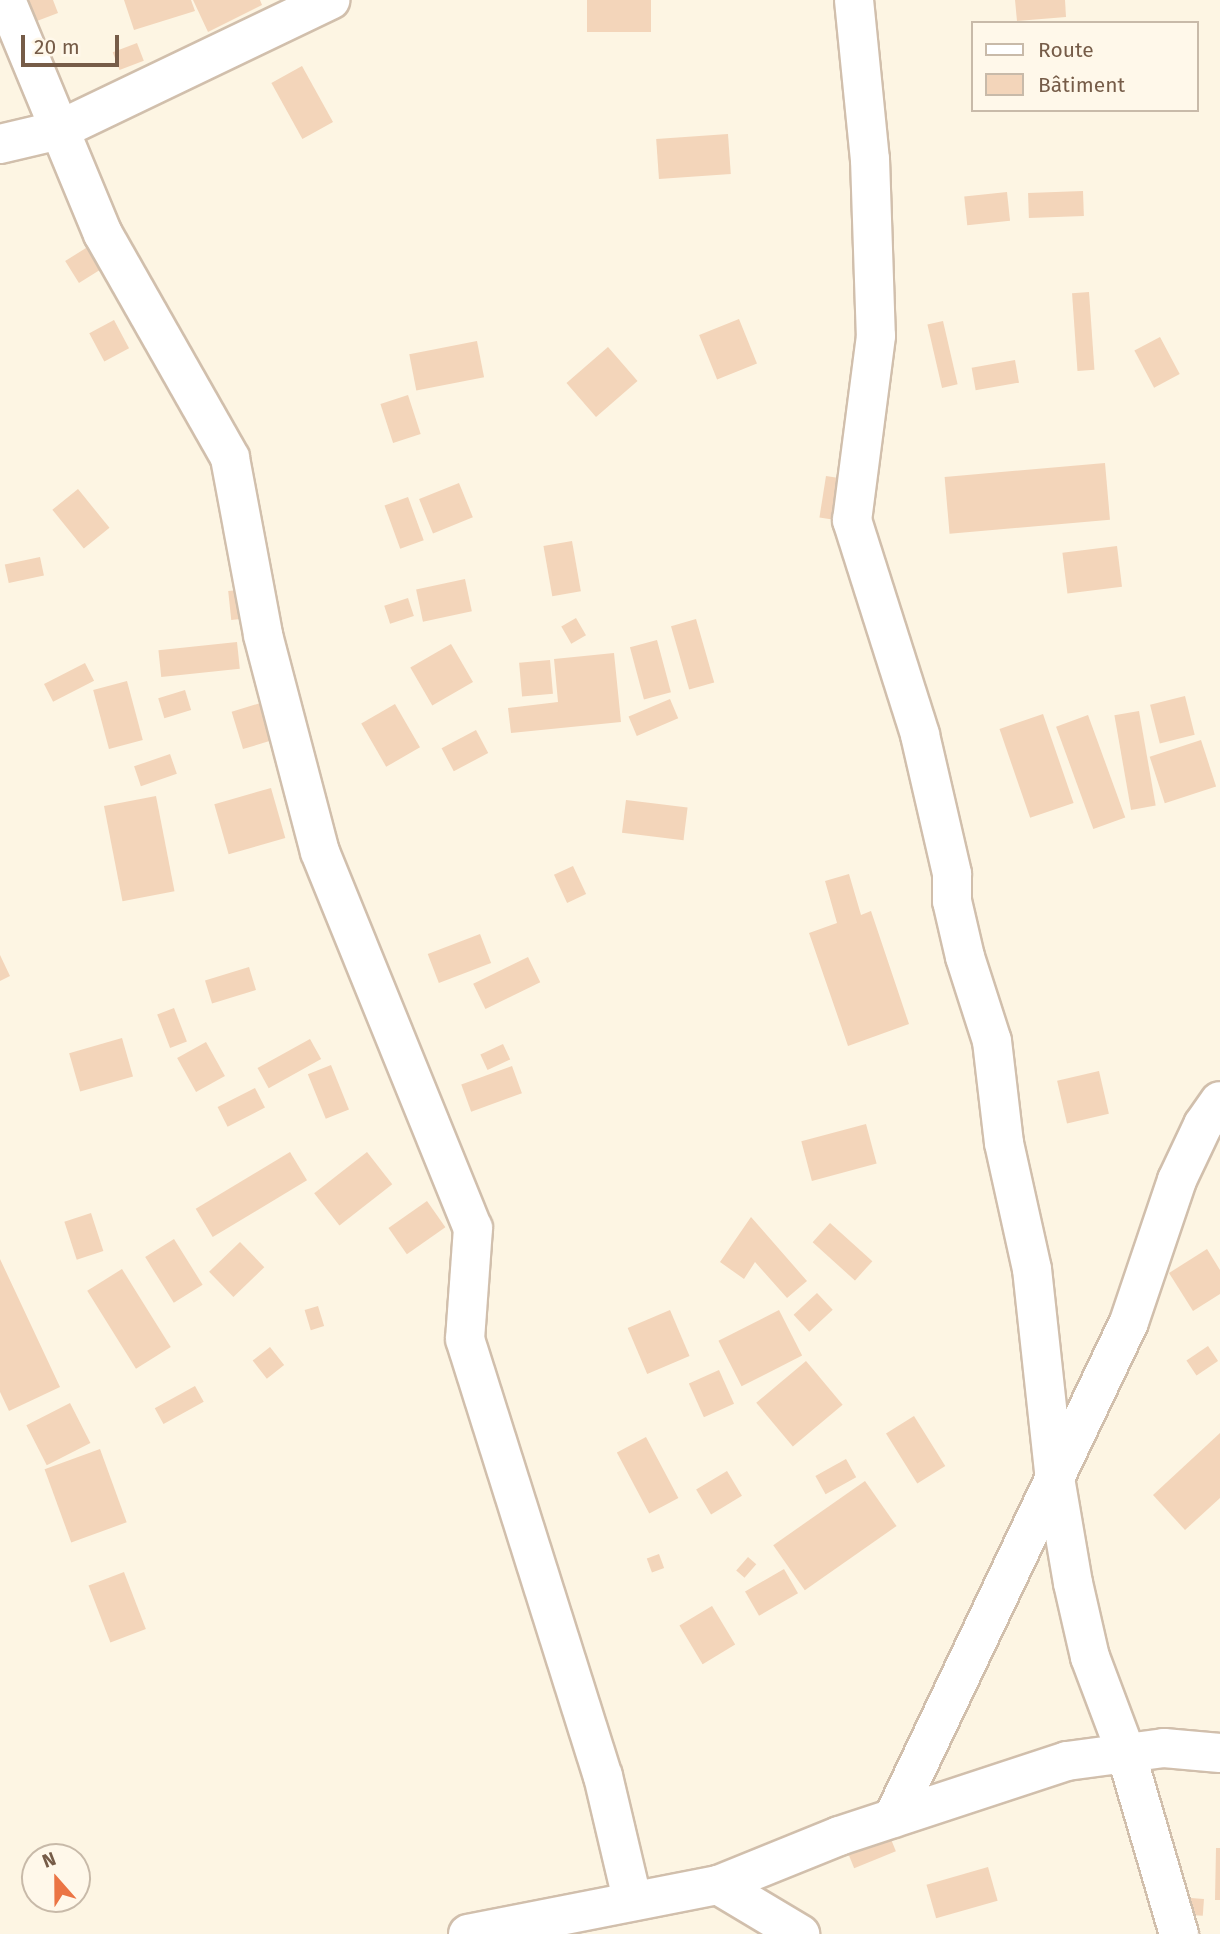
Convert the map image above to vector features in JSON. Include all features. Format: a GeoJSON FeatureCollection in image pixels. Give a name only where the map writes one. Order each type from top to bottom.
{"type":"FeatureCollection","features":[{"type":"Feature","properties":{"kind":"street"},"geometry":{"type":"LineString","coordinates":[[6,0],[103,233],[230,458],[263,635],[320,852],[473,1228],[465,1339],[603,1776],[632,1899]]}},
{"type":"Feature","properties":{"kind":"street"},"geometry":{"type":"LineString","coordinates":[[0,144],[59,130],[330,0]]}},
{"type":"Feature","properties":{"kind":"street"},"geometry":{"type":"LineString","coordinates":[[854,0],[870,159],[876,336],[852,520],[920,735],[952,874],[952,901],[965,957],[992,1041],[1003,1143],[1032,1269],[1055,1472],[1090,1657],[1126,1753],[1179,1934]]}},
{"type":"Feature","properties":{"kind":"street"},"geometry":{"type":"LineString","coordinates":[[893,1818],[1039,1517],[1055,1472],[1129,1322],[1177,1180],[1214,1117]]}},
{"type":"Feature","properties":{"kind":"street"},"geometry":{"type":"LineString","coordinates":[[468,1934],[632,1899],[718,1885],[893,1818],[1067,1761],[1164,1748],[1220,1753]]}},
{"type":"Feature","properties":{"kind":"street"},"geometry":{"type":"LineString","coordinates":[[718,1885],[800,1934]]}},
{"type":"Feature","properties":{"kind":"building"},"geometry":{"type":"Polygon","coordinates":[[[29,0],[53,0],[58,13],[37,21],[29,0]]]}},
{"type":"Feature","properties":{"kind":"building"},"geometry":{"type":"Polygon","coordinates":[[[124,0],[191,0],[195,11],[134,30],[124,0]]]}},
{"type":"Feature","properties":{"kind":"building"},"geometry":{"type":"Polygon","coordinates":[[[193,0],[260,0],[262,5],[208,32],[193,0]]]}},
{"type":"Feature","properties":{"kind":"building"},"geometry":{"type":"Polygon","coordinates":[[[587,0],[651,0],[651,32],[587,32],[587,0]]]}},
{"type":"Feature","properties":{"kind":"building"},"geometry":{"type":"Polygon","coordinates":[[[1015,0],[1065,0],[1066,17],[1017,21],[1015,0]]]}},
{"type":"Feature","properties":{"kind":"building"},"geometry":{"type":"Polygon","coordinates":[[[137,43],[144,61],[120,70],[113,52],[137,43]]]}},
{"type":"Feature","properties":{"kind":"building"},"geometry":{"type":"Polygon","coordinates":[[[302,66],[333,122],[302,139],[271,83],[302,66]]]}},
{"type":"Feature","properties":{"kind":"building"},"geometry":{"type":"Polygon","coordinates":[[[728,134],[731,174],[659,179],[656,139],[728,134]]]}},
{"type":"Feature","properties":{"kind":"building"},"geometry":{"type":"Polygon","coordinates":[[[1083,191],[1084,216],[1029,218],[1028,193],[1083,191]]]}},
{"type":"Feature","properties":{"kind":"building"},"geometry":{"type":"Polygon","coordinates":[[[1007,192],[1010,221],[967,225],[964,196],[1007,192]]]}},
{"type":"Feature","properties":{"kind":"building"},"geometry":{"type":"Polygon","coordinates":[[[94,243],[108,265],[79,283],[65,261],[94,243]]]}},
{"type":"Feature","properties":{"kind":"building"},"geometry":{"type":"Polygon","coordinates":[[[1089,292],[1094,370],[1077,371],[1072,293],[1089,292]]]}},
{"type":"Feature","properties":{"kind":"building"},"geometry":{"type":"Polygon","coordinates":[[[739,319],[757,364],[717,380],[699,335],[739,319]]]}},
{"type":"Feature","properties":{"kind":"building"},"geometry":{"type":"Polygon","coordinates":[[[114,320],[129,348],[104,361],[89,333],[114,320]]]}},
{"type":"Feature","properties":{"kind":"building"},"geometry":{"type":"Polygon","coordinates":[[[943,321],[958,384],[942,388],[927,325],[943,321]]]}},
{"type":"Feature","properties":{"kind":"building"},"geometry":{"type":"Polygon","coordinates":[[[1160,337],[1180,374],[1154,388],[1134,351],[1160,337]]]}},
{"type":"Feature","properties":{"kind":"building"},"geometry":{"type":"Polygon","coordinates":[[[477,341],[484,377],[416,390],[409,354],[477,341]]]}},
{"type":"Feature","properties":{"kind":"building"},"geometry":{"type":"Polygon","coordinates":[[[608,347],[638,381],[596,417],[566,383],[608,347]]]}},
{"type":"Feature","properties":{"kind":"building"},"geometry":{"type":"Polygon","coordinates":[[[1015,360],[1019,383],[976,390],[972,368],[1015,360]]]}},
{"type":"Feature","properties":{"kind":"building"},"geometry":{"type":"Polygon","coordinates":[[[408,395],[421,434],[393,443],[380,404],[408,395]]]}},
{"type":"Feature","properties":{"kind":"building"},"geometry":{"type":"Polygon","coordinates":[[[1105,463],[1110,520],[950,534],[945,477],[1105,463]]]}},
{"type":"Feature","properties":{"kind":"building"},"geometry":{"type":"Polygon","coordinates":[[[826,476],[852,480],[845,522],[819,517],[826,476]]]}},
{"type":"Feature","properties":{"kind":"building"},"geometry":{"type":"Polygon","coordinates":[[[459,483],[473,517],[433,533],[419,499],[459,483]]]}},
{"type":"Feature","properties":{"kind":"building"},"geometry":{"type":"Polygon","coordinates":[[[78,489],[109,528],[84,549],[52,510],[78,489]]]}},
{"type":"Feature","properties":{"kind":"building"},"geometry":{"type":"Polygon","coordinates":[[[408,497],[424,540],[400,549],[385,506],[408,497]]]}},
{"type":"Feature","properties":{"kind":"building"},"geometry":{"type":"Polygon","coordinates":[[[572,541],[581,591],[552,596],[543,546],[572,541]]]}},
{"type":"Feature","properties":{"kind":"building"},"geometry":{"type":"Polygon","coordinates":[[[1117,546],[1122,587],[1067,593],[1062,553],[1117,546]]]}},
{"type":"Feature","properties":{"kind":"building"},"geometry":{"type":"Polygon","coordinates":[[[40,557],[44,576],[9,583],[5,564],[40,557]]]}},
{"type":"Feature","properties":{"kind":"building"},"geometry":{"type":"Polygon","coordinates":[[[465,579],[472,611],[423,622],[416,589],[465,579]]]}},
{"type":"Feature","properties":{"kind":"building"},"geometry":{"type":"Polygon","coordinates":[[[267,587],[270,616],[231,620],[228,591],[267,587]]]}},
{"type":"Feature","properties":{"kind":"building"},"geometry":{"type":"Polygon","coordinates":[[[408,598],[414,616],[390,624],[384,606],[408,598]]]}},
{"type":"Feature","properties":{"kind":"building"},"geometry":{"type":"Polygon","coordinates":[[[576,618],[586,635],[571,644],[561,626],[576,618]]]}},
{"type":"Feature","properties":{"kind":"building"},"geometry":{"type":"Polygon","coordinates":[[[696,619],[714,682],[689,690],[671,626],[696,619]]]}},
{"type":"Feature","properties":{"kind":"building"},"geometry":{"type":"Polygon","coordinates":[[[657,640],[671,692],[644,699],[630,647],[657,640]]]}},
{"type":"Feature","properties":{"kind":"building"},"geometry":{"type":"Polygon","coordinates":[[[237,642],[240,669],[161,677],[158,650],[237,642]]]}},
{"type":"Feature","properties":{"kind":"building"},"geometry":{"type":"Polygon","coordinates":[[[451,644],[473,682],[432,706],[410,668],[451,644]]]}},
{"type":"Feature","properties":{"kind":"building"},"geometry":{"type":"Polygon","coordinates":[[[614,653],[621,722],[511,733],[508,708],[558,702],[554,659],[614,653]]]}},
{"type":"Feature","properties":{"kind":"building"},"geometry":{"type":"Polygon","coordinates":[[[550,660],[553,694],[522,697],[519,663],[550,660]]]}},
{"type":"Feature","properties":{"kind":"building"},"geometry":{"type":"Polygon","coordinates":[[[85,663],[94,681],[53,702],[44,684],[85,663]]]}},
{"type":"Feature","properties":{"kind":"building"},"geometry":{"type":"Polygon","coordinates":[[[127,681],[143,740],[109,749],[93,690],[127,681]]]}},
{"type":"Feature","properties":{"kind":"building"},"geometry":{"type":"Polygon","coordinates":[[[185,690],[191,710],[164,718],[158,698],[185,690]]]}},
{"type":"Feature","properties":{"kind":"building"},"geometry":{"type":"Polygon","coordinates":[[[1185,696],[1195,735],[1160,744],[1150,705],[1185,696]]]}},
{"type":"Feature","properties":{"kind":"building"},"geometry":{"type":"Polygon","coordinates":[[[670,699],[678,718],[637,736],[629,717],[670,699]]]}},
{"type":"Feature","properties":{"kind":"building"},"geometry":{"type":"Polygon","coordinates":[[[267,701],[278,738],[243,749],[232,712],[267,701]]]}},
{"type":"Feature","properties":{"kind":"building"},"geometry":{"type":"Polygon","coordinates":[[[395,704],[420,747],[386,767],[361,724],[395,704]]]}},
{"type":"Feature","properties":{"kind":"building"},"geometry":{"type":"Polygon","coordinates":[[[1139,711],[1156,806],[1131,810],[1114,715],[1139,711]]]}},
{"type":"Feature","properties":{"kind":"building"},"geometry":{"type":"Polygon","coordinates":[[[1043,714],[1074,803],[1030,818],[1000,729],[1043,714]]]}},
{"type":"Feature","properties":{"kind":"building"},"geometry":{"type":"Polygon","coordinates":[[[1088,715],[1125,817],[1093,829],[1056,727],[1088,715]]]}},
{"type":"Feature","properties":{"kind":"building"},"geometry":{"type":"Polygon","coordinates":[[[476,730],[488,753],[454,771],[442,748],[476,730]]]}},
{"type":"Feature","properties":{"kind":"building"},"geometry":{"type":"Polygon","coordinates":[[[1201,740],[1216,787],[1165,803],[1150,757],[1201,740]]]}},
{"type":"Feature","properties":{"kind":"building"},"geometry":{"type":"Polygon","coordinates":[[[170,754],[177,774],[141,786],[134,766],[170,754]]]}},
{"type":"Feature","properties":{"kind":"building"},"geometry":{"type":"Polygon","coordinates":[[[271,788],[285,838],[229,854],[214,804],[271,788]]]}},
{"type":"Feature","properties":{"kind":"building"},"geometry":{"type":"Polygon","coordinates":[[[156,796],[175,891],[122,901],[104,806],[156,796]]]}},
{"type":"Feature","properties":{"kind":"building"},"geometry":{"type":"Polygon","coordinates":[[[626,800],[688,808],[684,840],[622,833],[626,800]]]}},
{"type":"Feature","properties":{"kind":"building"},"geometry":{"type":"Polygon","coordinates":[[[573,866],[586,894],[567,903],[554,875],[573,866]]]}},
{"type":"Feature","properties":{"kind":"building"},"geometry":{"type":"Polygon","coordinates":[[[849,874],[861,915],[871,911],[909,1024],[848,1046],[809,933],[837,923],[825,881],[849,874]]]}},
{"type":"Feature","properties":{"kind":"building"},"geometry":{"type":"Polygon","coordinates":[[[480,934],[491,963],[439,983],[428,954],[480,934]]]}},
{"type":"Feature","properties":{"kind":"building"},"geometry":{"type":"Polygon","coordinates":[[[0,955],[10,976],[0,981],[0,955]]]}},
{"type":"Feature","properties":{"kind":"building"},"geometry":{"type":"Polygon","coordinates":[[[528,957],[540,982],[485,1009],[473,984],[528,957]]]}},
{"type":"Feature","properties":{"kind":"building"},"geometry":{"type":"Polygon","coordinates":[[[249,967],[256,990],[212,1003],[205,980],[249,967]]]}},
{"type":"Feature","properties":{"kind":"building"},"geometry":{"type":"Polygon","coordinates":[[[174,1008],[187,1042],[170,1048],[157,1014],[174,1008]]]}},
{"type":"Feature","properties":{"kind":"building"},"geometry":{"type":"Polygon","coordinates":[[[122,1038],[133,1076],[80,1092],[69,1053],[122,1038]]]}},
{"type":"Feature","properties":{"kind":"building"},"geometry":{"type":"Polygon","coordinates":[[[310,1039],[321,1059],[269,1088],[258,1068],[310,1039]]]}},
{"type":"Feature","properties":{"kind":"building"},"geometry":{"type":"Polygon","coordinates":[[[206,1042],[225,1076],[196,1092],[177,1058],[206,1042]]]}},
{"type":"Feature","properties":{"kind":"building"},"geometry":{"type":"Polygon","coordinates":[[[503,1044],[510,1059],[488,1070],[480,1055],[503,1044]]]}},
{"type":"Feature","properties":{"kind":"building"},"geometry":{"type":"Polygon","coordinates":[[[331,1065],[349,1110],[326,1119],[308,1074],[331,1065]]]}},
{"type":"Feature","properties":{"kind":"building"},"geometry":{"type":"Polygon","coordinates":[[[512,1066],[522,1093],[471,1112],[461,1084],[512,1066]]]}},
{"type":"Feature","properties":{"kind":"building"},"geometry":{"type":"Polygon","coordinates":[[[1099,1071],[1109,1114],[1067,1124],[1057,1081],[1099,1071]]]}},
{"type":"Feature","properties":{"kind":"building"},"geometry":{"type":"Polygon","coordinates":[[[255,1088],[265,1108],[228,1127],[218,1107],[255,1088]]]}},
{"type":"Feature","properties":{"kind":"building"},"geometry":{"type":"Polygon","coordinates":[[[866,1124],[877,1164],[812,1181],[801,1141],[866,1124]]]}},
{"type":"Feature","properties":{"kind":"building"},"geometry":{"type":"Polygon","coordinates":[[[290,1152],[307,1180],[213,1237],[196,1209],[290,1152]]]}},
{"type":"Feature","properties":{"kind":"building"},"geometry":{"type":"Polygon","coordinates":[[[367,1152],[392,1184],[339,1226],[314,1193],[367,1152]]]}},
{"type":"Feature","properties":{"kind":"building"},"geometry":{"type":"Polygon","coordinates":[[[427,1201],[445,1227],[407,1254],[388,1228],[427,1201]]]}},
{"type":"Feature","properties":{"kind":"building"},"geometry":{"type":"Polygon","coordinates":[[[91,1213],[103,1251],[77,1260],[64,1222],[91,1213]]]}},
{"type":"Feature","properties":{"kind":"building"},"geometry":{"type":"Polygon","coordinates":[[[751,1217],[807,1281],[787,1298],[755,1262],[744,1279],[720,1262],[751,1217]]]}},
{"type":"Feature","properties":{"kind":"building"},"geometry":{"type":"Polygon","coordinates":[[[830,1223],[872,1261],[855,1280],[813,1242],[830,1223]]]}},
{"type":"Feature","properties":{"kind":"building"},"geometry":{"type":"Polygon","coordinates":[[[174,1239],[203,1285],[174,1303],[145,1257],[174,1239]]]}},
{"type":"Feature","properties":{"kind":"building"},"geometry":{"type":"Polygon","coordinates":[[[240,1242],[264,1267],[233,1297],[209,1272],[240,1242]]]}},
{"type":"Feature","properties":{"kind":"building"},"geometry":{"type":"Polygon","coordinates":[[[1207,1249],[1220,1270],[1220,1294],[1193,1311],[1169,1273],[1207,1249]]]}},
{"type":"Feature","properties":{"kind":"building"},"geometry":{"type":"Polygon","coordinates":[[[0,1259],[60,1387],[9,1411],[0,1392],[0,1259]]]}},
{"type":"Feature","properties":{"kind":"building"},"geometry":{"type":"Polygon","coordinates":[[[122,1269],[171,1347],[136,1369],[87,1291],[122,1269]]]}},
{"type":"Feature","properties":{"kind":"building"},"geometry":{"type":"Polygon","coordinates":[[[817,1293],[833,1310],[809,1332],[794,1315],[817,1293]]]}},
{"type":"Feature","properties":{"kind":"building"},"geometry":{"type":"Polygon","coordinates":[[[318,1306],[324,1326],[311,1330],[305,1310],[318,1306]]]}},
{"type":"Feature","properties":{"kind":"building"},"geometry":{"type":"Polygon","coordinates":[[[670,1310],[690,1356],[647,1374],[628,1328],[670,1310]]]}},
{"type":"Feature","properties":{"kind":"building"},"geometry":{"type":"Polygon","coordinates":[[[779,1310],[802,1355],[742,1386],[718,1341],[779,1310]]]}},
{"type":"Feature","properties":{"kind":"building"},"geometry":{"type":"Polygon","coordinates":[[[1208,1346],[1218,1361],[1197,1375],[1186,1361],[1208,1346]]]}},
{"type":"Feature","properties":{"kind":"building"},"geometry":{"type":"Polygon","coordinates":[[[270,1347],[284,1365],[267,1379],[253,1361],[270,1347]]]}},
{"type":"Feature","properties":{"kind":"building"},"geometry":{"type":"Polygon","coordinates":[[[806,1361],[843,1405],[793,1446],[756,1403],[806,1361]]]}},
{"type":"Feature","properties":{"kind":"building"},"geometry":{"type":"Polygon","coordinates":[[[719,1370],[734,1404],[704,1417],[689,1383],[719,1370]]]}},
{"type":"Feature","properties":{"kind":"building"},"geometry":{"type":"Polygon","coordinates":[[[195,1386],[204,1402],[163,1424],[155,1408],[195,1386]]]}},
{"type":"Feature","properties":{"kind":"building"},"geometry":{"type":"Polygon","coordinates":[[[70,1403],[90,1443],[47,1465],[26,1425],[70,1403]]]}},
{"type":"Feature","properties":{"kind":"building"},"geometry":{"type":"Polygon","coordinates":[[[914,1416],[945,1466],[917,1484],[886,1433],[914,1416]]]}},
{"type":"Feature","properties":{"kind":"building"},"geometry":{"type":"Polygon","coordinates":[[[1220,1433],[1220,1498],[1185,1530],[1153,1495],[1220,1433]]]}},
{"type":"Feature","properties":{"kind":"building"},"geometry":{"type":"Polygon","coordinates":[[[646,1437],[678,1498],[649,1513],[617,1452],[646,1437]]]}},
{"type":"Feature","properties":{"kind":"building"},"geometry":{"type":"Polygon","coordinates":[[[100,1449],[127,1522],[71,1542],[45,1469],[100,1449]]]}},
{"type":"Feature","properties":{"kind":"building"},"geometry":{"type":"Polygon","coordinates":[[[846,1459],[856,1477],[826,1494],[815,1476],[846,1459]]]}},
{"type":"Feature","properties":{"kind":"building"},"geometry":{"type":"Polygon","coordinates":[[[727,1471],[742,1496],[711,1514],[696,1490],[727,1471]]]}},
{"type":"Feature","properties":{"kind":"building"},"geometry":{"type":"Polygon","coordinates":[[[865,1481],[897,1526],[805,1590],[773,1545],[865,1481]]]}},
{"type":"Feature","properties":{"kind":"building"},"geometry":{"type":"Polygon","coordinates":[[[659,1554],[664,1568],[652,1573],[647,1558],[659,1554]]]}},
{"type":"Feature","properties":{"kind":"building"},"geometry":{"type":"Polygon","coordinates":[[[748,1557],[756,1564],[744,1578],[736,1571],[748,1557]]]}},
{"type":"Feature","properties":{"kind":"building"},"geometry":{"type":"Polygon","coordinates":[[[784,1569],[798,1593],[759,1616],[745,1592],[784,1569]]]}},
{"type":"Feature","properties":{"kind":"building"},"geometry":{"type":"Polygon","coordinates":[[[124,1572],[146,1629],[110,1643],[89,1586],[124,1572]]]}},
{"type":"Feature","properties":{"kind":"building"},"geometry":{"type":"Polygon","coordinates":[[[712,1606],[735,1645],[703,1664],[679,1626],[712,1606]]]}},
{"type":"Feature","properties":{"kind":"building"},"geometry":{"type":"Polygon","coordinates":[[[882,1817],[896,1851],[854,1868],[840,1834],[882,1817]]]}},
{"type":"Feature","properties":{"kind":"building"},"geometry":{"type":"Polygon","coordinates":[[[1216,1848],[1220,1848],[1220,1900],[1215,1900],[1216,1848]]]}},
{"type":"Feature","properties":{"kind":"building"},"geometry":{"type":"Polygon","coordinates":[[[988,1867],[998,1901],[936,1918],[926,1885],[988,1867]]]}},
{"type":"Feature","properties":{"kind":"building"},"geometry":{"type":"Polygon","coordinates":[[[1191,1898],[1204,1899],[1203,1916],[1190,1915],[1191,1898]]]}}]}
